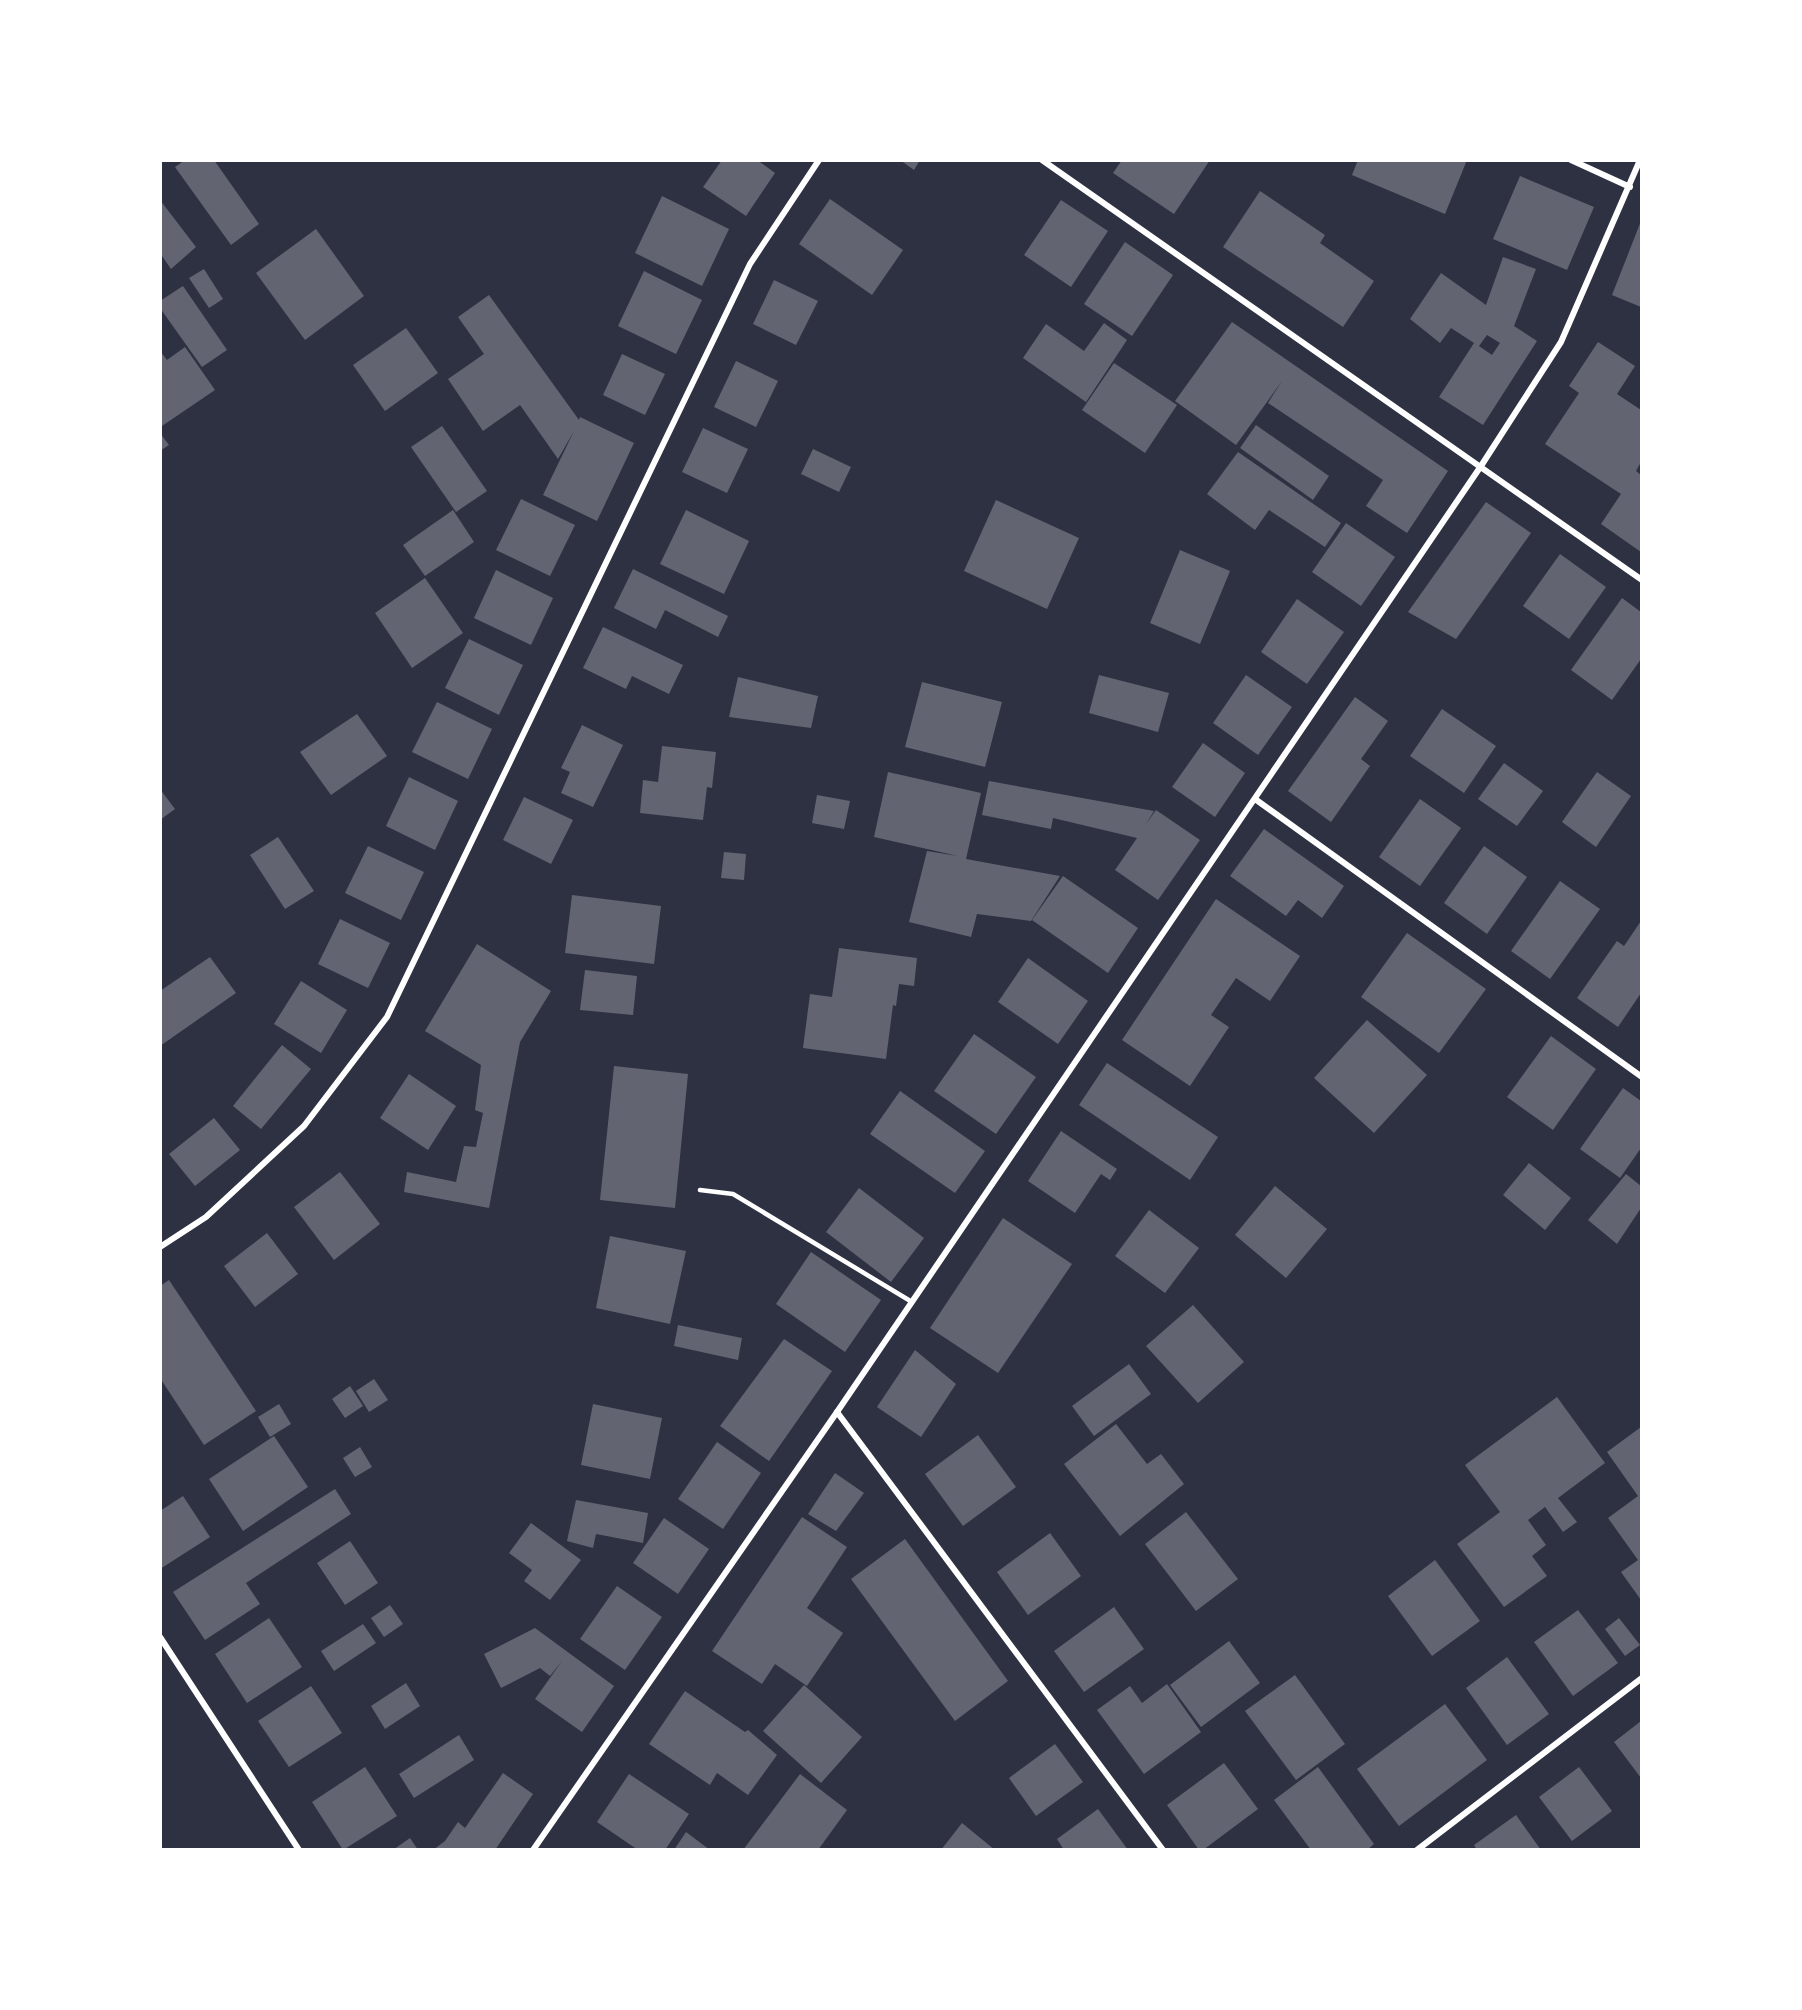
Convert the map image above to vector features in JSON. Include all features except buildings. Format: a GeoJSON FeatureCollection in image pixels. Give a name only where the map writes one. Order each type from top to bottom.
{"type":"FeatureCollection","features":[{"type":"Feature","properties":{"kind":"street"},"geometry":{"type":"LineString","coordinates":[[160,1247],[206,1217],[304,1126],[387,1017],[750,264],[819,160]]}},
{"type":"Feature","properties":{"kind":"street"},"geometry":{"type":"LineString","coordinates":[[1042,160],[1641,580]]}},
{"type":"Feature","properties":{"kind":"street"},"geometry":{"type":"LineString","coordinates":[[1571,160],[1630,187]]}},
{"type":"Feature","properties":{"kind":"street"},"geometry":{"type":"LineString","coordinates":[[533,1850],[837,1412],[1481,466],[1561,342],[1640,160]]}},
{"type":"Feature","properties":{"kind":"street"},"geometry":{"type":"LineString","coordinates":[[1255,799],[1641,1077]]}},
{"type":"Feature","properties":{"kind":"street"},"geometry":{"type":"LineString","coordinates":[[837,1412],[1163,1850]]}},
{"type":"Feature","properties":{"kind":"street"},"geometry":{"type":"LineString","coordinates":[[160,1637],[299,1850]]}},
{"type":"Feature","properties":{"kind":"street"},"geometry":{"type":"LineString","coordinates":[[1417,1850],[1641,1678]]}},
{"type":"Feature","properties":{"kind":"lane"},"geometry":{"type":"LineString","coordinates":[[700,1190],[733,1194],[912,1302]]}}]}
